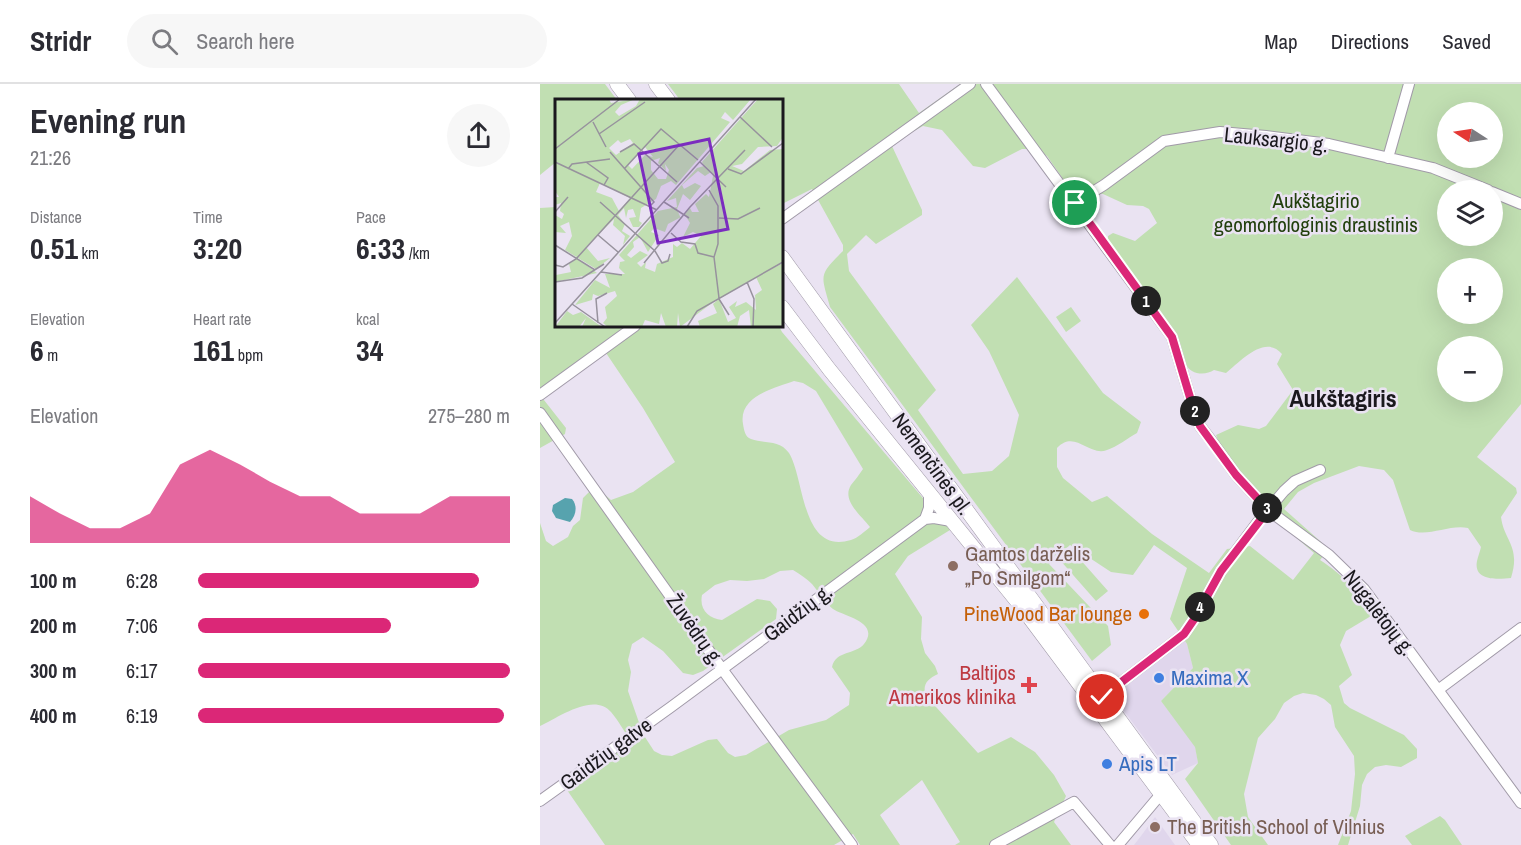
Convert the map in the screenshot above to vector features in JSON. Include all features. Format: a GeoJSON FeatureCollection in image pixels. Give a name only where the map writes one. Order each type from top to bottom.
{"type":"FeatureCollection","features":[{"type":"Feature","properties":{"kind":"main road"},"geometry":{"type":"LineString","coordinates":[[617,84],[628,99]]}},
{"type":"Feature","properties":{"kind":"main road"},"geometry":{"type":"LineString","coordinates":[[656,84],[667,99]]}},
{"type":"Feature","properties":{"kind":"main road","name":"Nemenčinės pl."},"geometry":{"type":"LineString","coordinates":[[783,258],[1102,697],[1199,845]]}},
{"type":"Feature","properties":{"kind":"main road","name":"Nemenčinės pl."},"geometry":{"type":"LineString","coordinates":[[783,308],[829,369],[1211,845]]}},
{"type":"Feature","properties":{"kind":"street"},"geometry":{"type":"LineString","coordinates":[[783,218],[970,84]]}},
{"type":"Feature","properties":{"kind":"street","name":"Nugalėtojų g."},"geometry":{"type":"LineString","coordinates":[[986,84],[1172,337],[1200,426],[1236,475],[1268,510],[1329,555],[1352,576],[1374,602],[1521,803]]}},
{"type":"Feature","properties":{"kind":"street"},"geometry":{"type":"LineString","coordinates":[[1388,158],[1409,84]]}},
{"type":"Feature","properties":{"kind":"street","name":"Lauksargio g."},"geometry":{"type":"LineString","coordinates":[[1075,203],[1104,185],[1164,141],[1220,132],[1266,135],[1329,144],[1433,168],[1463,180]]}},
{"type":"Feature","properties":{"kind":"street"},"geometry":{"type":"LineString","coordinates":[[1503,197],[1521,204]]}},
{"type":"Feature","properties":{"kind":"street"},"geometry":{"type":"LineString","coordinates":[[540,395],[634,327]]}},
{"type":"Feature","properties":{"kind":"street","name":"Žuvėdrų g."},"geometry":{"type":"LineString","coordinates":[[540,413],[722,669],[852,845]]}},
{"type":"Feature","properties":{"kind":"street"},"geometry":{"type":"LineString","coordinates":[[1102,697],[1184,634],[1221,571],[1268,510],[1295,482],[1320,470]]}},
{"type":"Feature","properties":{"kind":"street"},"geometry":{"type":"LineString","coordinates":[[929,494],[929,508],[925,519],[951,521]]}},
{"type":"Feature","properties":{"kind":"street","name":"Gaidžių g."},"geometry":{"type":"LineString","coordinates":[[671,707],[925,519]]}},
{"type":"Feature","properties":{"kind":"street"},"geometry":{"type":"LineString","coordinates":[[1438,690],[1521,628]]}},
{"type":"Feature","properties":{"kind":"street","name":"Gaidžių gatve"},"geometry":{"type":"LineString","coordinates":[[540,801],[671,707]]}},
{"type":"Feature","properties":{"kind":"street"},"geometry":{"type":"LineString","coordinates":[[1118,845],[1164,789]]}},
{"type":"Feature","properties":{"kind":"street"},"geometry":{"type":"LineString","coordinates":[[995,845],[1074,802],[1110,845]]}},
{"type":"Feature","properties":{"kind":"shaded area"},"geometry":{"type":"Polygon","coordinates":[[[1178,633],[1187,644],[1193,668],[1161,701],[1195,746],[1198,763],[1172,775],[1115,699],[1109,685],[1178,633]]]}},
{"type":"Feature","properties":{"kind":"shaded area","name":"The British School of Vilnius"},"geometry":{"type":"Polygon","coordinates":[[[1155,817],[1175,845],[1134,845],[1141,836],[1155,817]]]}},
{"type":"Feature","properties":{"kind":"green space"},"geometry":{"type":"Polygon","coordinates":[[[540,84],[605,84],[616,99],[555,99],[555,163],[540,175],[540,84]]]}},
{"type":"Feature","properties":{"kind":"green space","name":"Aukštagirio geomorfologinis draustinis"},"geometry":{"type":"Polygon","coordinates":[[[668,84],[899,84],[919,113],[960,84],[1521,84],[1521,404],[1477,457],[1516,488],[1517,493],[1501,517],[1513,551],[1514,567],[1511,578],[1488,578],[1479,573],[1477,561],[1481,547],[1468,528],[1431,532],[1410,530],[1393,480],[1384,470],[1359,466],[1314,483],[1298,492],[1284,509],[1329,549],[1320,560],[1349,584],[1361,598],[1371,616],[1346,631],[1340,645],[1352,675],[1339,686],[1344,703],[1404,735],[1417,749],[1417,758],[1401,767],[1386,765],[1375,767],[1367,774],[1362,785],[1360,806],[1348,845],[1338,845],[1351,811],[1355,774],[1354,756],[1335,727],[1331,705],[1316,695],[1303,693],[1284,703],[1275,719],[1258,738],[1244,794],[1248,817],[1268,845],[1231,845],[1185,779],[1198,763],[1195,747],[1161,701],[1193,668],[1187,644],[1170,619],[1187,568],[1154,545],[1133,575],[1111,572],[1070,545],[1049,564],[1108,626],[1111,645],[1092,661],[830,307],[824,276],[829,266],[843,251],[843,245],[812,189],[783,204],[783,99],[679,99],[668,84]],[[923,126],[891,144],[922,210],[922,215],[876,244],[866,235],[847,254],[849,271],[936,390],[918,410],[963,474],[992,471],[1009,456],[1019,415],[989,351],[971,325],[1017,277],[1103,393],[1141,422],[1137,433],[1107,450],[1094,450],[1070,441],[1057,448],[1057,467],[1063,478],[1092,502],[1107,496],[1152,534],[1209,573],[1227,549],[1250,546],[1293,580],[1314,553],[1270,515],[1231,474],[1216,435],[1238,425],[1259,429],[1266,426],[1293,390],[1277,364],[1282,354],[1268,347],[1261,348],[1246,356],[1226,373],[1214,370],[1206,373],[1195,372],[1184,360],[1169,324],[1108,241],[1108,236],[1113,233],[1135,241],[1157,223],[1149,209],[1143,206],[1127,205],[1103,194],[1072,192],[1047,156],[1036,149],[1022,149],[985,168],[973,166],[942,130],[923,126]]]}},
{"type":"Feature","properties":{"kind":"green space"},"geometry":{"type":"Polygon","coordinates":[[[555,207],[555,327],[780,327],[950,530],[908,556],[895,574],[922,617],[921,639],[925,653],[938,674],[926,683],[926,696],[978,753],[1011,737],[1035,752],[1054,775],[1066,796],[1054,822],[1071,845],[955,845],[960,842],[922,780],[880,815],[900,845],[860,845],[853,834],[834,845],[605,845],[567,790],[630,740],[611,712],[604,706],[595,704],[566,712],[540,726],[540,523],[546,541],[553,546],[568,537],[573,526],[580,520],[583,498],[595,486],[611,500],[633,492],[675,462],[643,408],[602,347],[540,392],[540,208],[555,207]],[[794,381],[768,390],[752,400],[746,406],[743,414],[745,433],[751,439],[781,446],[789,453],[807,512],[822,536],[835,542],[851,540],[870,527],[854,508],[849,497],[851,485],[863,469],[816,391],[803,383],[794,381]],[[793,570],[780,571],[764,579],[730,580],[715,585],[702,595],[702,605],[706,612],[722,620],[757,599],[770,601],[777,609],[776,619],[703,671],[693,675],[683,673],[663,651],[643,637],[632,644],[628,660],[631,672],[628,691],[643,734],[654,751],[672,756],[708,740],[717,739],[728,753],[735,757],[746,755],[789,730],[826,720],[849,705],[850,693],[832,667],[837,658],[864,644],[868,630],[859,621],[833,609],[803,577],[793,570]]]}},
{"type":"Feature","properties":{"kind":"green space"},"geometry":{"type":"Polygon","coordinates":[[[1071,307],[1081,321],[1066,332],[1056,317],[1071,307]]]}},
{"type":"Feature","properties":{"kind":"green space"},"geometry":{"type":"Polygon","coordinates":[[[540,395],[566,428],[565,434],[540,448],[540,395]]]}},
{"type":"Feature","properties":{"kind":"green space"},"geometry":{"type":"Polygon","coordinates":[[[1071,549],[1108,591],[1096,601],[1059,559],[1071,549]]]}},
{"type":"Feature","properties":{"kind":"green space"},"geometry":{"type":"Polygon","coordinates":[[[1440,816],[1462,845],[1412,845],[1405,836],[1440,816]]]}},
{"type":"Feature","properties":{"kind":"water"},"geometry":{"type":"Polygon","coordinates":[[[565,498],[572,499],[576,508],[570,522],[556,518],[552,511],[553,505],[565,498]]]}},
{"type":"Feature","properties":{"kind":"place","name":"Gamtos darželis „Po Smilgom“"},"geometry":{"type":"Point","coordinates":[953,566]}},
{"type":"Feature","properties":{"kind":"place","name":"PineWood Bar lounge"},"geometry":{"type":"Point","coordinates":[1144,614]}},
{"type":"Feature","properties":{"kind":"place","name":"Maxima X"},"geometry":{"type":"Point","coordinates":[1159,678]}},
{"type":"Feature","properties":{"kind":"place","name":"Baltijos Amerikos klinika"},"geometry":{"type":"Point","coordinates":[1029,685]}},
{"type":"Feature","properties":{"kind":"place","name":"Apis LT"},"geometry":{"type":"Point","coordinates":[1107,764]}},
{"type":"Feature","properties":{"kind":"place","name":"The British School of Vilnius"},"geometry":{"type":"Point","coordinates":[1155,827]}},
{"type":"Feature","properties":{"kind":"district","name":"Aukštagiris"},"geometry":{"type":"Point","coordinates":[1343,399]}},
{"type":"Feature","properties":{"kind":"route"},"geometry":{"type":"LineString","coordinates":[[1075,203],[1172,337],[1200,426],[1236,475],[1268,510],[1221,571],[1184,634],[1102,697]]}}]}
